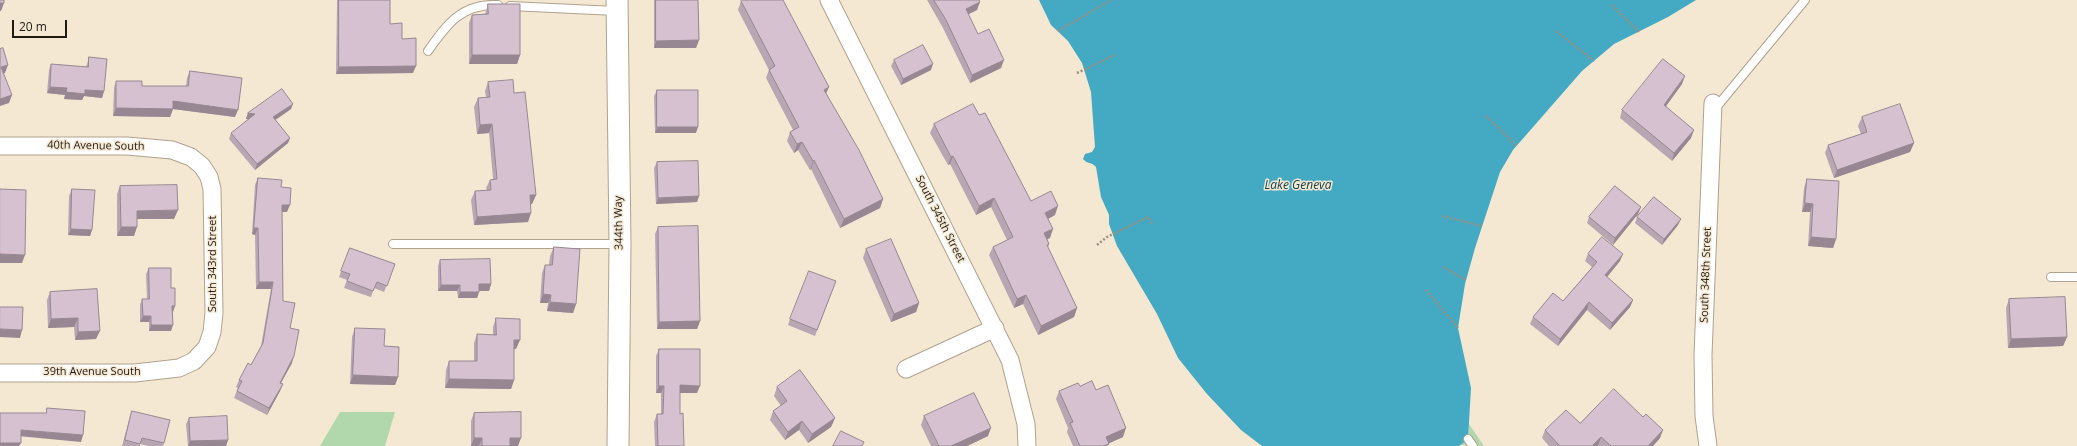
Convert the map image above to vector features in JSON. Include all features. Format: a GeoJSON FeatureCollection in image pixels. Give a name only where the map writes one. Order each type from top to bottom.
{"type":"FeatureCollection","features":[{"type":"Feature","properties":{"kind":"street","name":"South 345th Street"},"geometry":{"type":"LineString","coordinates":[[829,0],[1010,360],[1026,424],[1027,446]]}},
{"type":"Feature","properties":{"kind":"street","name":"344th Way"},"geometry":{"type":"LineString","coordinates":[[617,6],[620,244],[618,446]]}},
{"type":"Feature","properties":{"kind":"street","name":"South 348th Street"},"geometry":{"type":"LineString","coordinates":[[1708,446],[1704,416],[1703,355],[1713,107]]}},
{"type":"Feature","properties":{"kind":"street","name":"40th Avenue South"},"geometry":{"type":"LineString","coordinates":[[0,146],[147,147],[172,150],[191,157]]}},
{"type":"Feature","properties":{"kind":"street","name":"South 343rd Street"},"geometry":{"type":"LineString","coordinates":[[184,366],[200,356],[207,347],[211,338],[214,322],[212,189],[206,171],[191,157]]}},
{"type":"Feature","properties":{"kind":"street"},"geometry":{"type":"LineString","coordinates":[[906,369],[995,328]]}},
{"type":"Feature","properties":{"kind":"street","name":"39th Avenue South"},"geometry":{"type":"LineString","coordinates":[[0,373],[146,372],[184,366]]}},
{"type":"Feature","properties":{"kind":"lane"},"geometry":{"type":"LineString","coordinates":[[1713,107],[1805,0]]}},
{"type":"Feature","properties":{"kind":"lane"},"geometry":{"type":"LineString","coordinates":[[428,51],[442,32],[461,13],[486,4],[617,6]]}},
{"type":"Feature","properties":{"kind":"lane"},"geometry":{"type":"LineString","coordinates":[[393,244],[620,244]]}},
{"type":"Feature","properties":{"kind":"lane"},"geometry":{"type":"LineString","coordinates":[[2051,277],[2077,277]]}},
{"type":"Feature","properties":{"kind":"lane"},"geometry":{"type":"LineString","coordinates":[[1468,439],[1473,446]]}},
{"type":"Feature","properties":{"kind":"path"},"geometry":{"type":"LineString","coordinates":[[1058,31],[1111,0]]}},
{"type":"Feature","properties":{"kind":"path"},"geometry":{"type":"LineString","coordinates":[[1612,5],[1639,32]]}},
{"type":"Feature","properties":{"kind":"path"},"geometry":{"type":"LineString","coordinates":[[1556,31],[1594,61]]}},
{"type":"Feature","properties":{"kind":"path"},"geometry":{"type":"LineString","coordinates":[[1077,74],[1115,54]]}},
{"type":"Feature","properties":{"kind":"path"},"geometry":{"type":"LineString","coordinates":[[1486,116],[1516,145]]}},
{"type":"Feature","properties":{"kind":"path"},"geometry":{"type":"LineString","coordinates":[[1442,216],[1482,226]]}},
{"type":"Feature","properties":{"kind":"path"},"geometry":{"type":"LineString","coordinates":[[1097,245],[1107,237],[1148,217],[1152,224]]}},
{"type":"Feature","properties":{"kind":"path"},"geometry":{"type":"LineString","coordinates":[[1443,267],[1466,280]]}},
{"type":"Feature","properties":{"kind":"path"},"geometry":{"type":"LineString","coordinates":[[1426,290],[1458,328]]}},
{"type":"Feature","properties":{"kind":"green space"},"geometry":{"type":"Polygon","coordinates":[[[340,412],[395,412],[385,446],[320,446],[340,412]]]}},
{"type":"Feature","properties":{"kind":"green space"},"geometry":{"type":"Polygon","coordinates":[[[1469,424],[1484,446],[1459,445],[1468,439],[1469,424]]]}},
{"type":"Feature","properties":{"kind":"water","name":"Lake Geneva"},"geometry":{"type":"Polygon","coordinates":[[[1039,0],[1696,0],[1668,17],[1614,44],[1582,71],[1513,150],[1500,172],[1465,284],[1458,328],[1471,388],[1468,439],[1459,446],[1262,446],[1241,430],[1207,394],[1178,358],[1157,314],[1117,246],[1109,224],[1109,215],[1101,197],[1096,167],[1083,159],[1085,154],[1092,152],[1095,147],[1091,92],[1082,63],[1068,41],[1051,25],[1039,0]]]}},
{"type":"Feature","properties":{"kind":"building"},"geometry":{"type":"Polygon","coordinates":[[[0,0],[4,0],[4,3],[0,3],[0,0]]]}},
{"type":"Feature","properties":{"kind":"building"},"geometry":{"type":"Polygon","coordinates":[[[339,0],[390,0],[390,24],[402,23],[402,39],[416,38],[416,66],[339,67],[339,0]]]}},
{"type":"Feature","properties":{"kind":"building"},"geometry":{"type":"Polygon","coordinates":[[[656,0],[698,0],[699,40],[656,41],[656,0]]]}},
{"type":"Feature","properties":{"kind":"building"},"geometry":{"type":"Polygon","coordinates":[[[783,0],[829,87],[824,90],[859,150],[883,199],[844,219],[814,160],[813,161],[802,142],[797,144],[790,132],[799,127],[769,70],[775,66],[741,1],[783,0]]]}},
{"type":"Feature","properties":{"kind":"building"},"geometry":{"type":"Polygon","coordinates":[[[934,0],[979,0],[980,2],[966,9],[978,34],[989,29],[1004,60],[972,75],[946,20],[934,0]]]}},
{"type":"Feature","properties":{"kind":"building"},"geometry":{"type":"Polygon","coordinates":[[[488,4],[520,4],[520,55],[472,55],[472,15],[488,14],[488,4]]]}},
{"type":"Feature","properties":{"kind":"building"},"geometry":{"type":"Polygon","coordinates":[[[923,45],[933,64],[903,79],[894,60],[923,45]]]}},
{"type":"Feature","properties":{"kind":"building"},"geometry":{"type":"Polygon","coordinates":[[[3,48],[8,65],[1,67],[12,95],[0,99],[0,49],[3,48]]]}},
{"type":"Feature","properties":{"kind":"building"},"geometry":{"type":"Polygon","coordinates":[[[89,57],[107,59],[104,91],[85,90],[85,94],[66,92],[67,88],[50,87],[51,64],[88,67],[89,57]]]}},
{"type":"Feature","properties":{"kind":"building"},"geometry":{"type":"Polygon","coordinates":[[[1663,59],[1685,76],[1664,105],[1694,130],[1674,153],[1622,110],[1663,59]]]}},
{"type":"Feature","properties":{"kind":"building"},"geometry":{"type":"Polygon","coordinates":[[[190,71],[242,78],[238,110],[173,101],[173,109],[116,108],[116,81],[142,81],[142,86],[188,86],[190,71]]]}},
{"type":"Feature","properties":{"kind":"building"},"geometry":{"type":"Polygon","coordinates":[[[513,80],[514,93],[525,92],[536,195],[530,195],[531,213],[477,217],[475,191],[491,190],[490,180],[497,179],[492,124],[480,125],[478,98],[490,97],[488,82],[513,80]]]}},
{"type":"Feature","properties":{"kind":"building"},"geometry":{"type":"Polygon","coordinates":[[[282,89],[293,104],[273,117],[290,138],[257,164],[231,133],[255,114],[248,113],[282,89]]]}},
{"type":"Feature","properties":{"kind":"building"},"geometry":{"type":"Polygon","coordinates":[[[657,90],[698,90],[698,127],[657,127],[657,90]]]}},
{"type":"Feature","properties":{"kind":"building"},"geometry":{"type":"Polygon","coordinates":[[[973,104],[979,115],[985,113],[1031,201],[1051,191],[1058,206],[1045,213],[1053,229],[1044,233],[1049,244],[1047,245],[1077,308],[1041,326],[1026,295],[1017,299],[993,247],[1013,237],[994,198],[979,206],[953,156],[951,157],[934,124],[973,104]]]}},
{"type":"Feature","properties":{"kind":"building"},"geometry":{"type":"Polygon","coordinates":[[[1900,104],[1914,143],[1837,170],[1828,145],[1867,132],[1862,117],[1900,104]]]}},
{"type":"Feature","properties":{"kind":"building"},"geometry":{"type":"Polygon","coordinates":[[[698,161],[699,196],[658,198],[657,162],[698,161]]]}},
{"type":"Feature","properties":{"kind":"building"},"geometry":{"type":"Polygon","coordinates":[[[258,178],[282,180],[281,187],[291,188],[290,205],[282,205],[283,301],[295,303],[290,328],[299,330],[294,356],[280,383],[283,384],[269,408],[237,391],[242,381],[239,380],[248,363],[251,365],[263,343],[273,282],[259,282],[258,228],[254,228],[258,178]]]}},
{"type":"Feature","properties":{"kind":"building"},"geometry":{"type":"Polygon","coordinates":[[[1807,179],[1839,181],[1836,239],[1811,237],[1813,204],[1805,203],[1807,179]]]}},
{"type":"Feature","properties":{"kind":"building"},"geometry":{"type":"Polygon","coordinates":[[[177,185],[178,210],[137,211],[137,227],[121,227],[120,186],[177,185]]]}},
{"type":"Feature","properties":{"kind":"building"},"geometry":{"type":"Polygon","coordinates":[[[1615,186],[1641,207],[1615,238],[1589,217],[1615,186]]]}},
{"type":"Feature","properties":{"kind":"building"},"geometry":{"type":"Polygon","coordinates":[[[0,189],[26,190],[25,255],[0,254],[0,189]]]}},
{"type":"Feature","properties":{"kind":"building"},"geometry":{"type":"Polygon","coordinates":[[[72,189],[95,190],[92,230],[71,229],[72,189]]]}},
{"type":"Feature","properties":{"kind":"building"},"geometry":{"type":"Polygon","coordinates":[[[1654,197],[1681,219],[1664,239],[1637,217],[1654,197]]]}},
{"type":"Feature","properties":{"kind":"building"},"geometry":{"type":"Polygon","coordinates":[[[698,226],[700,321],[659,322],[658,227],[698,226]]]}},
{"type":"Feature","properties":{"kind":"building"},"geometry":{"type":"Polygon","coordinates":[[[1602,237],[1623,254],[1605,275],[1633,300],[1612,323],[1589,302],[1560,339],[1533,317],[1553,293],[1563,301],[1597,262],[1588,254],[1602,237]]]}},
{"type":"Feature","properties":{"kind":"building"},"geometry":{"type":"Polygon","coordinates":[[[891,239],[919,303],[894,314],[866,249],[891,239]]]}},
{"type":"Feature","properties":{"kind":"building"},"geometry":{"type":"Polygon","coordinates":[[[554,247],[580,249],[576,304],[550,302],[551,295],[543,294],[545,265],[552,265],[554,247]]]}},
{"type":"Feature","properties":{"kind":"building"},"geometry":{"type":"Polygon","coordinates":[[[350,248],[395,264],[387,286],[377,282],[373,291],[347,281],[350,274],[341,271],[350,248]]]}},
{"type":"Feature","properties":{"kind":"building"},"geometry":{"type":"Polygon","coordinates":[[[490,259],[491,284],[479,284],[479,292],[460,292],[460,285],[441,285],[440,260],[490,259]]]}},
{"type":"Feature","properties":{"kind":"building"},"geometry":{"type":"Polygon","coordinates":[[[149,268],[171,268],[171,288],[175,288],[175,306],[172,306],[173,325],[151,325],[151,316],[143,316],[142,299],[149,299],[149,268]]]}},
{"type":"Feature","properties":{"kind":"building"},"geometry":{"type":"Polygon","coordinates":[[[809,271],[836,281],[817,330],[790,319],[809,271]]]}},
{"type":"Feature","properties":{"kind":"building"},"geometry":{"type":"Polygon","coordinates":[[[97,289],[100,331],[78,332],[78,318],[51,319],[50,292],[97,289]]]}},
{"type":"Feature","properties":{"kind":"building"},"geometry":{"type":"Polygon","coordinates":[[[2065,297],[2067,337],[2011,339],[2009,299],[2065,297]]]}},
{"type":"Feature","properties":{"kind":"building"},"geometry":{"type":"Polygon","coordinates":[[[0,307],[23,307],[22,330],[0,329],[0,307]]]}},
{"type":"Feature","properties":{"kind":"building"},"geometry":{"type":"Polygon","coordinates":[[[496,318],[520,319],[520,340],[514,340],[514,380],[449,379],[449,361],[477,361],[477,334],[496,335],[496,318]]]}},
{"type":"Feature","properties":{"kind":"building"},"geometry":{"type":"Polygon","coordinates":[[[355,328],[385,329],[384,346],[399,347],[398,377],[353,375],[355,328]]]}},
{"type":"Feature","properties":{"kind":"building"},"geometry":{"type":"Polygon","coordinates":[[[659,349],[700,349],[700,386],[680,385],[680,414],[683,413],[684,446],[658,446],[657,414],[663,414],[664,386],[659,386],[659,349]]]}},
{"type":"Feature","properties":{"kind":"building"},"geometry":{"type":"Polygon","coordinates":[[[800,370],[835,418],[812,434],[802,421],[788,432],[773,411],[787,401],[777,387],[800,370]]]}},
{"type":"Feature","properties":{"kind":"building"},"geometry":{"type":"Polygon","coordinates":[[[1092,381],[1096,390],[1108,385],[1126,428],[1106,437],[1109,444],[1103,446],[1080,446],[1070,423],[1073,422],[1059,391],[1078,383],[1080,386],[1092,381]]]}},
{"type":"Feature","properties":{"kind":"building"},"geometry":{"type":"Polygon","coordinates":[[[1614,389],[1643,417],[1646,414],[1663,430],[1648,446],[1611,446],[1601,437],[1592,446],[1560,446],[1545,430],[1566,410],[1580,423],[1614,389]]]}},
{"type":"Feature","properties":{"kind":"building"},"geometry":{"type":"Polygon","coordinates":[[[974,393],[991,428],[951,446],[939,446],[924,416],[974,393]]]}},
{"type":"Feature","properties":{"kind":"building"},"geometry":{"type":"Polygon","coordinates":[[[47,408],[85,411],[83,435],[21,430],[21,443],[0,443],[0,413],[46,413],[47,408]]]}},
{"type":"Feature","properties":{"kind":"building"},"geometry":{"type":"Polygon","coordinates":[[[132,411],[170,420],[164,443],[142,438],[140,444],[125,440],[132,411]]]}},
{"type":"Feature","properties":{"kind":"building"},"geometry":{"type":"Polygon","coordinates":[[[521,412],[521,438],[510,438],[510,446],[482,446],[482,438],[474,438],[474,413],[521,412]]]}},
{"type":"Feature","properties":{"kind":"building"},"geometry":{"type":"Polygon","coordinates":[[[227,416],[228,440],[190,441],[189,418],[227,416]]]}},
{"type":"Feature","properties":{"kind":"building"},"geometry":{"type":"Polygon","coordinates":[[[841,431],[864,442],[862,446],[833,446],[841,431]]]}}]}
